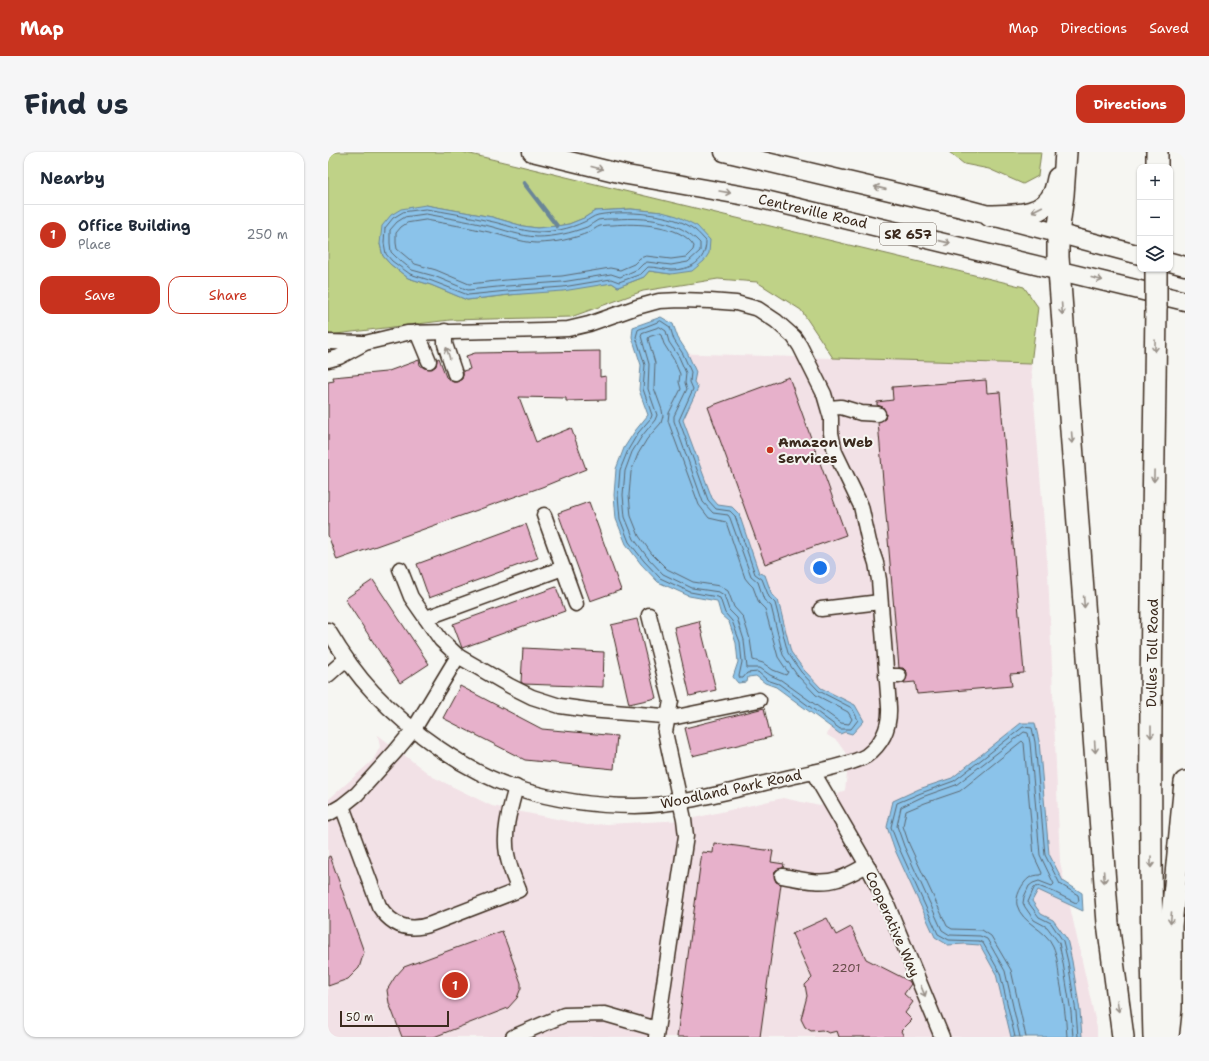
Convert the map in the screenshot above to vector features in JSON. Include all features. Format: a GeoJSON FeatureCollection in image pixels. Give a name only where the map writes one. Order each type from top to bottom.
{"type":"FeatureCollection","features":[{"type":"Feature","properties":{"kind":"highway"},"geometry":{"type":"LineString","coordinates":[[1066,152],[1058,234],[1059,270],[1108,923],[1123,1037]]}},
{"type":"Feature","properties":{"kind":"highway"},"geometry":{"type":"LineString","coordinates":[[990,216],[1033,212],[1046,204],[1055,192],[1066,152]]}},
{"type":"Feature","properties":{"kind":"highway"},"geometry":{"type":"LineString","coordinates":[[1157,152],[1157,164]]}},
{"type":"Feature","properties":{"kind":"highway","name":"Dulles Toll Road"},"geometry":{"type":"LineString","coordinates":[[1154,1037],[1151,886],[1151,706],[1156,272]]}},
{"type":"Feature","properties":{"kind":"highway"},"geometry":{"type":"LineString","coordinates":[[1168,1037],[1171,1009],[1171,926],[1185,782]]}},
{"type":"Feature","properties":{"kind":"main road","name":"Centreville Road"},"geometry":{"type":"LineString","coordinates":[[532,152],[627,175],[757,198],[1185,301]]}},
{"type":"Feature","properties":{"kind":"main road"},"geometry":{"type":"LineString","coordinates":[[724,152],[758,156],[933,200],[1137,254]]}},
{"type":"Feature","properties":{"kind":"main road"},"geometry":{"type":"LineString","coordinates":[[1173,263],[1185,266]]}},
{"type":"Feature","properties":{"kind":"street","name":"Woodland Park Road"},"geometry":{"type":"LineString","coordinates":[[328,630],[346,659],[372,691],[395,714],[446,753],[460,762],[516,787],[566,800],[635,806],[681,802],[813,772],[864,757],[878,746],[886,732],[889,715],[893,676],[880,602],[876,563],[861,506],[835,452],[831,433],[829,408],[824,394],[800,346],[786,329],[776,321],[758,309],[736,303],[696,300],[659,301],[579,327],[556,330],[417,332],[397,334],[365,343]]}},
{"type":"Feature","properties":{"kind":"street"},"geometry":{"type":"LineString","coordinates":[[445,331],[445,344],[455,374]]}},
{"type":"Feature","properties":{"kind":"street"},"geometry":{"type":"LineString","coordinates":[[417,332],[429,361]]}},
{"type":"Feature","properties":{"kind":"street"},"geometry":{"type":"LineString","coordinates":[[328,342],[365,343]]}},
{"type":"Feature","properties":{"kind":"street"},"geometry":{"type":"LineString","coordinates":[[328,360],[338,357],[365,343]]}},
{"type":"Feature","properties":{"kind":"street"},"geometry":{"type":"LineString","coordinates":[[829,408],[842,407],[861,414],[878,414]]}},
{"type":"Feature","properties":{"kind":"street"},"geometry":{"type":"LineString","coordinates":[[544,515],[576,604]]}},
{"type":"Feature","properties":{"kind":"street"},"geometry":{"type":"LineString","coordinates":[[426,618],[563,568]]}},
{"type":"Feature","properties":{"kind":"street"},"geometry":{"type":"LineString","coordinates":[[400,569],[411,597],[441,640],[458,656],[510,686],[532,696],[560,706],[589,710],[676,717],[759,700]]}},
{"type":"Feature","properties":{"kind":"street"},"geometry":{"type":"LineString","coordinates":[[821,609],[880,602]]}},
{"type":"Feature","properties":{"kind":"street"},"geometry":{"type":"LineString","coordinates":[[513,1037],[564,1015],[605,1014],[657,1033],[685,844],[685,823],[665,732],[671,701],[649,615]]}},
{"type":"Feature","properties":{"kind":"street"},"geometry":{"type":"LineString","coordinates":[[328,814],[342,806],[366,785],[414,729],[458,656]]}},
{"type":"Feature","properties":{"kind":"street"},"geometry":{"type":"LineString","coordinates":[[328,675],[346,659]]}},
{"type":"Feature","properties":{"kind":"street","name":"Cooperative Way"},"geometry":{"type":"LineString","coordinates":[[813,772],[867,865],[887,904],[942,1037]]}},
{"type":"Feature","properties":{"kind":"street"},"geometry":{"type":"LineString","coordinates":[[342,806],[379,906],[391,921],[405,926],[418,927],[431,924],[519,890],[508,860],[506,837],[516,787]]}},
{"type":"Feature","properties":{"kind":"street"},"geometry":{"type":"LineString","coordinates":[[782,876],[826,881],[844,877],[867,865]]}},
{"type":"Feature","properties":{"kind":"shaded area"},"geometry":{"type":"Polygon","coordinates":[[[668,353],[1031,364],[1048,572],[1060,862],[1097,1028],[1097,1037],[328,1037],[328,800],[373,760],[380,747],[378,735],[433,777],[492,806],[587,825],[685,820],[783,798],[820,806],[845,790],[849,758],[837,741],[827,735],[838,707],[762,663],[667,410],[668,353]]]}},
{"type":"Feature","properties":{"kind":"green space"},"geometry":{"type":"Polygon","coordinates":[[[328,152],[462,152],[1024,287],[1038,307],[1031,364],[833,358],[801,310],[757,282],[718,279],[643,291],[571,317],[450,320],[328,335],[328,152]],[[426,205],[380,244],[383,256],[390,264],[408,278],[431,285],[467,300],[612,283],[618,287],[644,277],[649,271],[671,274],[662,212],[631,209],[595,211],[584,218],[569,224],[537,228],[523,226],[492,217],[426,205]]]}},
{"type":"Feature","properties":{"kind":"green space"},"geometry":{"type":"Polygon","coordinates":[[[949,152],[1041,152],[1038,176],[1023,184],[989,169],[964,164],[949,152]]]}},
{"type":"Feature","properties":{"kind":"water"},"geometry":{"type":"Polygon","coordinates":[[[426,205],[492,217],[523,226],[537,228],[569,224],[584,218],[595,211],[631,209],[662,212],[677,216],[697,226],[710,240],[709,253],[704,261],[692,271],[671,274],[649,271],[644,277],[618,287],[612,283],[563,291],[467,300],[431,285],[408,278],[390,264],[383,256],[380,244],[382,226],[391,215],[401,209],[426,205]]]}},
{"type":"Feature","properties":{"kind":"water"},"geometry":{"type":"Polygon","coordinates":[[[661,317],[673,324],[678,338],[687,352],[696,372],[694,382],[698,388],[683,420],[712,498],[718,505],[732,507],[739,514],[759,573],[765,575],[772,595],[778,600],[791,652],[804,670],[821,688],[855,705],[864,721],[852,734],[845,732],[840,734],[776,687],[765,683],[756,676],[748,677],[747,682],[738,683],[733,677],[738,662],[736,643],[729,622],[721,615],[717,601],[689,596],[658,582],[641,564],[626,544],[616,519],[614,495],[616,469],[624,448],[648,415],[639,390],[641,365],[632,337],[633,327],[661,317]]]}},
{"type":"Feature","properties":{"kind":"water"},"geometry":{"type":"Polygon","coordinates":[[[1021,723],[1035,723],[1039,741],[1049,854],[1063,881],[1082,893],[1083,911],[1038,890],[1032,901],[1041,914],[1053,920],[1067,939],[1080,1011],[1082,1037],[1011,1037],[996,974],[980,945],[948,945],[935,937],[895,850],[887,827],[893,801],[919,789],[952,778],[1021,723]]]}},
{"type":"Feature","properties":{"kind":"building"},"geometry":{"type":"Polygon","coordinates":[[[600,351],[600,377],[606,376],[606,400],[566,401],[566,398],[519,397],[536,442],[571,428],[586,469],[542,487],[337,560],[328,535],[328,382],[334,381],[333,377],[386,372],[419,360],[420,365],[424,368],[432,369],[436,366],[437,359],[439,358],[446,377],[453,382],[457,382],[462,379],[463,371],[470,369],[466,356],[475,353],[600,351]]]}},
{"type":"Feature","properties":{"kind":"building","name":"Amazon Web Services"},"geometry":{"type":"Polygon","coordinates":[[[789,377],[846,535],[765,564],[708,407],[789,377]]]}},
{"type":"Feature","properties":{"kind":"building"},"geometry":{"type":"Polygon","coordinates":[[[986,380],[987,393],[1000,392],[1024,673],[1010,674],[1012,686],[917,694],[915,682],[904,683],[907,672],[903,668],[899,668],[878,422],[885,419],[886,414],[883,407],[877,405],[877,402],[893,400],[892,387],[986,380]]]}},
{"type":"Feature","properties":{"kind":"building"},"geometry":{"type":"Polygon","coordinates":[[[589,502],[621,590],[590,601],[558,513],[589,502]]]}},
{"type":"Feature","properties":{"kind":"building"},"geometry":{"type":"Polygon","coordinates":[[[526,524],[538,558],[429,598],[417,564],[526,524]]]}},
{"type":"Feature","properties":{"kind":"building"},"geometry":{"type":"Polygon","coordinates":[[[373,580],[429,664],[400,683],[345,599],[373,580]]]}},
{"type":"Feature","properties":{"kind":"building"},"geometry":{"type":"Polygon","coordinates":[[[556,587],[565,611],[462,648],[453,624],[556,587]]]}},
{"type":"Feature","properties":{"kind":"building"},"geometry":{"type":"Polygon","coordinates":[[[637,619],[656,698],[629,704],[611,625],[637,619]]]}},
{"type":"Feature","properties":{"kind":"building"},"geometry":{"type":"Polygon","coordinates":[[[699,621],[716,690],[690,696],[674,627],[699,621]]]}},
{"type":"Feature","properties":{"kind":"building"},"geometry":{"type":"Polygon","coordinates":[[[523,648],[604,652],[603,687],[524,684],[521,682],[523,648]]]}},
{"type":"Feature","properties":{"kind":"building"},"geometry":{"type":"Polygon","coordinates":[[[460,686],[542,729],[617,736],[614,769],[525,760],[443,718],[460,686]]]}},
{"type":"Feature","properties":{"kind":"building"},"geometry":{"type":"Polygon","coordinates":[[[764,708],[771,737],[692,756],[685,728],[764,708]]]}},
{"type":"Feature","properties":{"kind":"building"},"geometry":{"type":"Polygon","coordinates":[[[714,843],[773,851],[771,862],[784,864],[783,868],[776,870],[774,875],[776,882],[781,884],[760,1037],[677,1037],[702,852],[713,853],[714,843]]]}},
{"type":"Feature","properties":{"kind":"building"},"geometry":{"type":"Polygon","coordinates":[[[330,856],[364,952],[359,968],[348,979],[328,986],[328,857],[330,856]]]}},
{"type":"Feature","properties":{"kind":"building"},"geometry":{"type":"Polygon","coordinates":[[[827,918],[836,935],[851,927],[866,959],[909,981],[911,984],[904,994],[913,1002],[905,1013],[912,1020],[901,1031],[904,1037],[839,1037],[837,1031],[829,1033],[822,1030],[811,1031],[805,1027],[801,1019],[807,996],[805,985],[812,978],[792,934],[827,918]]]}},
{"type":"Feature","properties":{"kind":"building"},"geometry":{"type":"Polygon","coordinates":[[[502,931],[521,983],[521,988],[517,998],[508,1008],[434,1037],[402,1037],[389,1003],[387,990],[395,977],[404,967],[502,931]]]}},
{"type":"Feature","properties":{"kind":"waterway"},"geometry":{"type":"LineString","coordinates":[[524,183],[557,226]]}},
{"type":"Feature","properties":{"kind":"place","name":"Amazon Web Services"},"geometry":{"type":"Point","coordinates":[770,450]}},
{"type":"Feature","properties":{"kind":"place","name":"Office Building"},"geometry":{"type":"Point","coordinates":[455,985]}}]}
